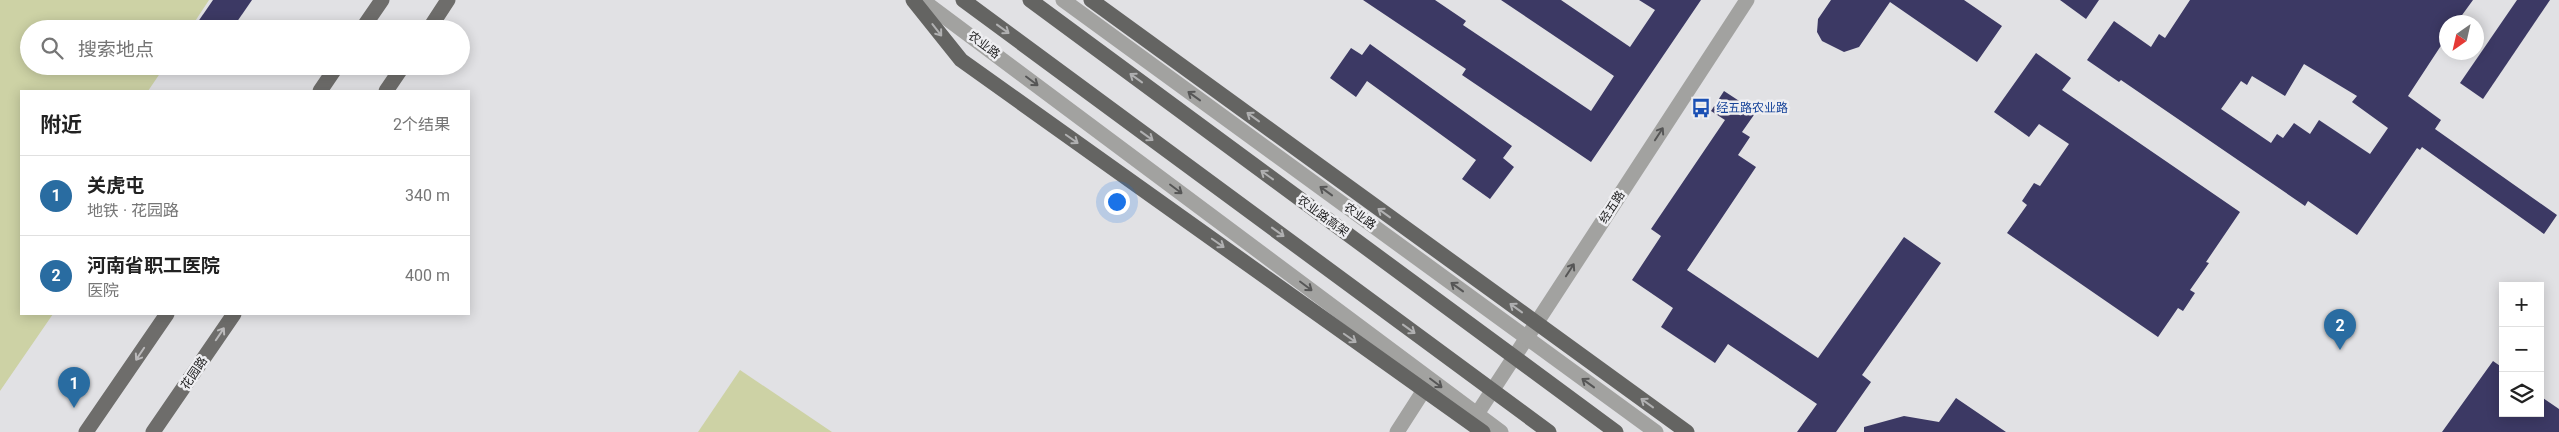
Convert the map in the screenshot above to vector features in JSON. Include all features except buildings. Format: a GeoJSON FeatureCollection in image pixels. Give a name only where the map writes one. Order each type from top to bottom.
{"type":"FeatureCollection","features":[{"type":"Feature","properties":{"kind":"highway"},"geometry":{"type":"LineString","coordinates":[[913,0],[961,60],[1483,432]]}},
{"type":"Feature","properties":{"kind":"highway"},"geometry":{"type":"LineString","coordinates":[[963,0],[1549,432]]}},
{"type":"Feature","properties":{"kind":"highway","name":"农业路高架"},"geometry":{"type":"LineString","coordinates":[[1030,0],[1616,432]]}},
{"type":"Feature","properties":{"kind":"highway"},"geometry":{"type":"LineString","coordinates":[[1091,0],[1687,432]]}},
{"type":"Feature","properties":{"kind":"main road"},"geometry":{"type":"LineString","coordinates":[[368,20],[382,0]]}},
{"type":"Feature","properties":{"kind":"main road"},"geometry":{"type":"LineString","coordinates":[[435,20],[448,0]]}},
{"type":"Feature","properties":{"kind":"main road"},"geometry":{"type":"LineString","coordinates":[[321,90],[331,75]]}},
{"type":"Feature","properties":{"kind":"main road"},"geometry":{"type":"LineString","coordinates":[[387,90],[397,75]]}},
{"type":"Feature","properties":{"kind":"main road"},"geometry":{"type":"LineString","coordinates":[[86,432],[166,315]]}},
{"type":"Feature","properties":{"kind":"main road","name":"花园路"},"geometry":{"type":"LineString","coordinates":[[153,432],[233,315]]}},
{"type":"Feature","properties":{"kind":"street","name":"农业路"},"geometry":{"type":"LineString","coordinates":[[922,0],[1501,432]]}},
{"type":"Feature","properties":{"kind":"street","name":"农业路"},"geometry":{"type":"LineString","coordinates":[[1063,0],[1656,432]]}},
{"type":"Feature","properties":{"kind":"street","name":"经五路"},"geometry":{"type":"LineString","coordinates":[[1477,414],[1747,0]]}},
{"type":"Feature","properties":{"kind":"street"},"geometry":{"type":"LineString","coordinates":[[1397,432],[1424,390]]}},
{"type":"Feature","properties":{"kind":"green space"},"geometry":{"type":"Polygon","coordinates":[[[0,0],[209,0],[196,20],[20,20],[20,75],[159,75],[149,90],[20,90],[20,315],[52,315],[0,391],[0,0]]]}},
{"type":"Feature","properties":{"kind":"green space"},"geometry":{"type":"Polygon","coordinates":[[[740,370],[832,432],[698,432],[740,370]]]}},
{"type":"Feature","properties":{"kind":"place","name":"经五路农业路"},"geometry":{"type":"Point","coordinates":[1701,108]}},
{"type":"Feature","properties":{"kind":"place","name":"河南省职工医院"},"geometry":{"type":"Point","coordinates":[2340,350]}},
{"type":"Feature","properties":{"kind":"place","name":"关虎屯"},"geometry":{"type":"Point","coordinates":[74,408]}}]}
